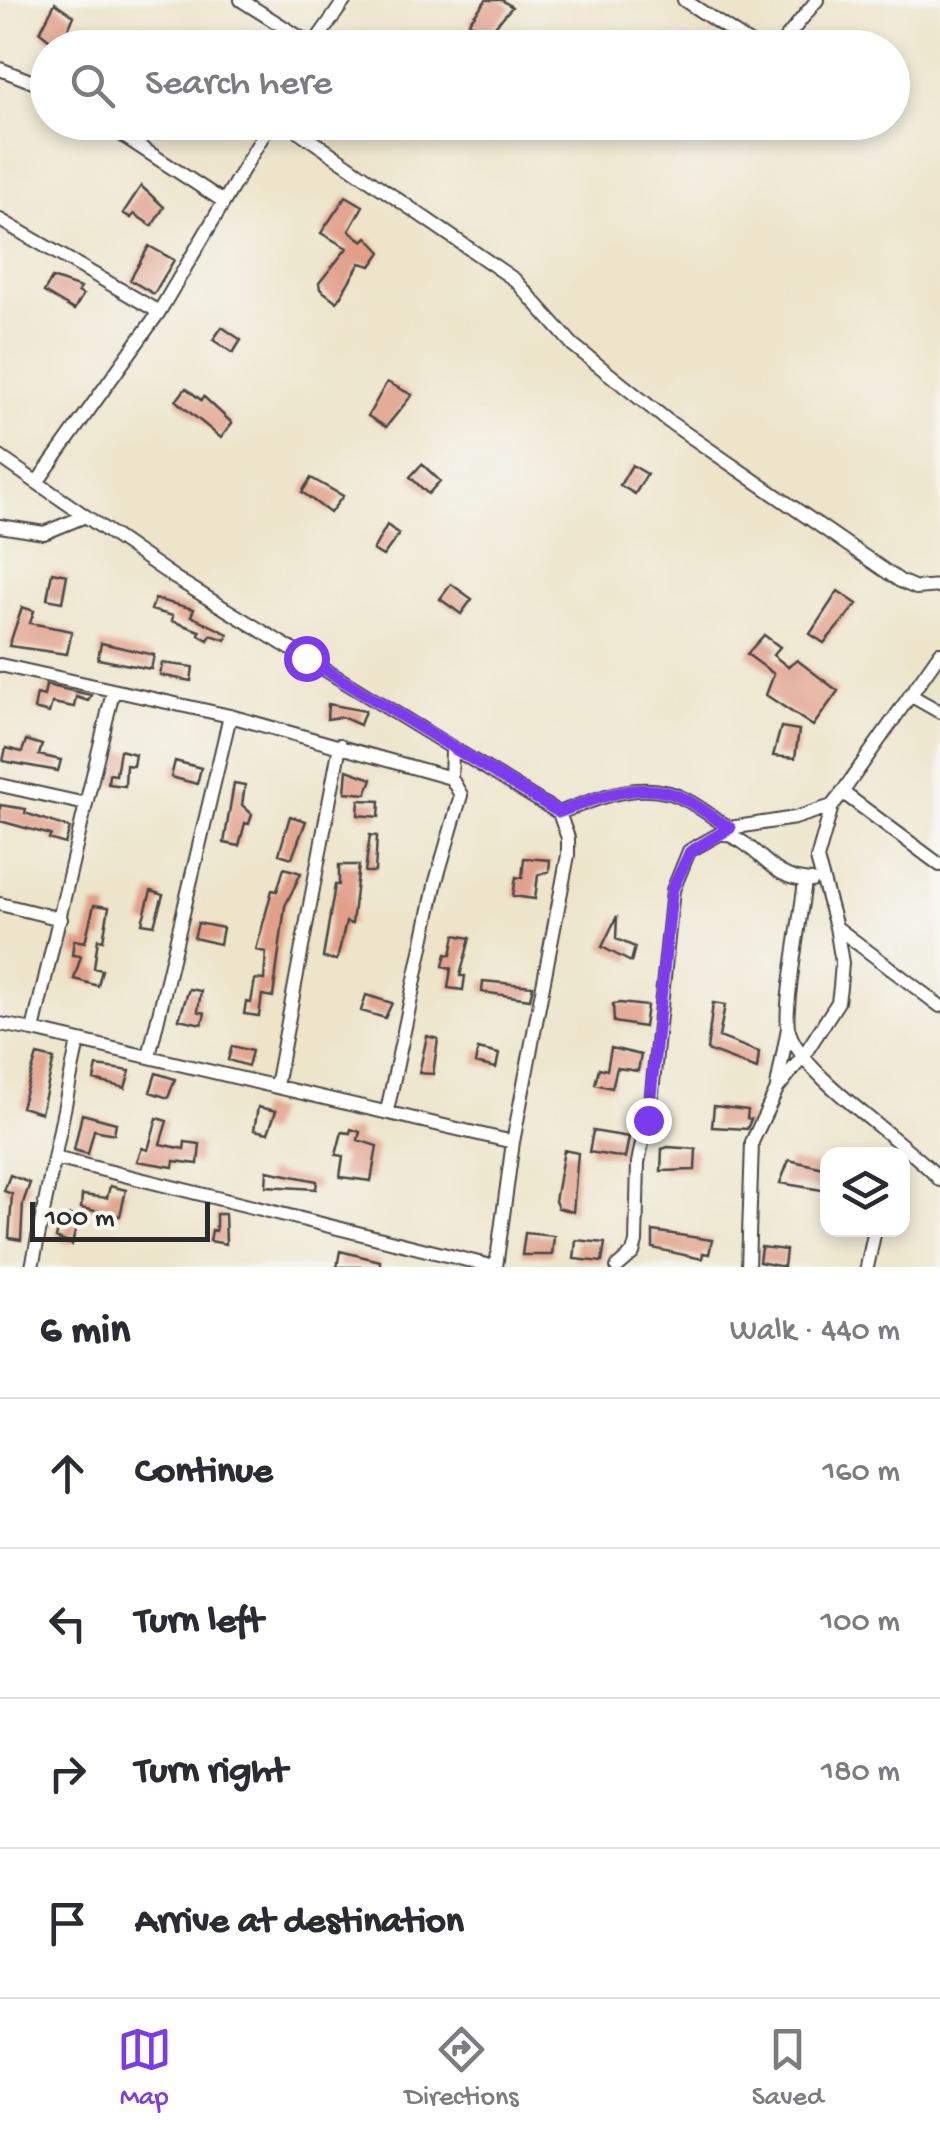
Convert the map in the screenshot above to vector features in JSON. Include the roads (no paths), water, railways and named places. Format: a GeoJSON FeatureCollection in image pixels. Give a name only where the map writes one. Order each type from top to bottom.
{"type":"FeatureCollection","features":[{"type":"Feature","properties":{"kind":"street"},"geometry":{"type":"LineString","coordinates":[[240,0],[286,30]]}},
{"type":"Feature","properties":{"kind":"street"},"geometry":{"type":"LineString","coordinates":[[323,30],[345,0]]}},
{"type":"Feature","properties":{"kind":"street"},"geometry":{"type":"LineString","coordinates":[[684,0],[730,30]]}},
{"type":"Feature","properties":{"kind":"street"},"geometry":{"type":"LineString","coordinates":[[793,30],[817,0]]}},
{"type":"Feature","properties":{"kind":"street"},"geometry":{"type":"LineString","coordinates":[[0,69],[30,81]]}},
{"type":"Feature","properties":{"kind":"street"},"geometry":{"type":"LineString","coordinates":[[130,140],[223,201]]}},
{"type":"Feature","properties":{"kind":"street"},"geometry":{"type":"LineString","coordinates":[[38,481],[159,312],[259,140]]}},
{"type":"Feature","properties":{"kind":"street"},"geometry":{"type":"LineString","coordinates":[[311,140],[515,280],[573,345],[668,421],[900,581],[916,588],[940,586]]}},
{"type":"Feature","properties":{"kind":"street"},"geometry":{"type":"LineString","coordinates":[[0,220],[159,312]]}},
{"type":"Feature","properties":{"kind":"street"},"geometry":{"type":"LineString","coordinates":[[0,457],[83,517],[452,752],[559,812],[568,838],[496,1267],[56,1158]]}},
{"type":"Feature","properties":{"kind":"street"},"geometry":{"type":"LineString","coordinates":[[0,526],[44,533],[83,517]]}},
{"type":"Feature","properties":{"kind":"street"},"geometry":{"type":"LineString","coordinates":[[748,1267],[752,1142],[777,1088],[838,1002],[842,963],[817,859],[832,806],[940,653]]}},
{"type":"Feature","properties":{"kind":"street"},"geometry":{"type":"LineString","coordinates":[[0,665],[230,716],[451,778]]}},
{"type":"Feature","properties":{"kind":"street"},"geometry":{"type":"LineString","coordinates":[[33,1030],[113,692]]}},
{"type":"Feature","properties":{"kind":"street"},"geometry":{"type":"LineString","coordinates":[[910,695],[940,712]]}},
{"type":"Feature","properties":{"kind":"street"},"geometry":{"type":"LineString","coordinates":[[149,1056],[230,716]]}},
{"type":"Feature","properties":{"kind":"street"},"geometry":{"type":"LineString","coordinates":[[276,1086],[340,745]]}},
{"type":"Feature","properties":{"kind":"street"},"geometry":{"type":"LineString","coordinates":[[387,1111],[436,881],[460,796],[451,778],[452,752]]}},
{"type":"Feature","properties":{"kind":"street"},"geometry":{"type":"LineString","coordinates":[[0,785],[86,804]]}},
{"type":"Feature","properties":{"kind":"street"},"geometry":{"type":"LineString","coordinates":[[559,812],[614,794],[655,788],[688,800],[778,874],[823,882]]}},
{"type":"Feature","properties":{"kind":"street"},"geometry":{"type":"LineString","coordinates":[[842,792],[940,865]]}},
{"type":"Feature","properties":{"kind":"street"},"geometry":{"type":"LineString","coordinates":[[617,1267],[633,1253],[636,1242],[638,1163],[652,1092],[672,890],[690,852],[726,831],[795,818],[832,806]]}},
{"type":"Feature","properties":{"kind":"street"},"geometry":{"type":"LineString","coordinates":[[777,1088],[805,881]]}},
{"type":"Feature","properties":{"kind":"street"},"geometry":{"type":"LineString","coordinates":[[0,904],[61,919]]}},
{"type":"Feature","properties":{"kind":"street"},"geometry":{"type":"LineString","coordinates":[[836,928],[940,1006]]}},
{"type":"Feature","properties":{"kind":"street"},"geometry":{"type":"LineString","coordinates":[[0,1024],[514,1142]]}},
{"type":"Feature","properties":{"kind":"street"},"geometry":{"type":"LineString","coordinates":[[788,1028],[804,1055],[854,1106],[940,1180]]}},
{"type":"Feature","properties":{"kind":"street"},"geometry":{"type":"LineString","coordinates":[[32,1267],[78,1041]]}},
{"type":"Feature","properties":{"kind":"street"},"geometry":{"type":"LineString","coordinates":[[888,1147],[890,1135]]}},
{"type":"Feature","properties":{"kind":"street"},"geometry":{"type":"LineString","coordinates":[[867,1267],[873,1237]]}}]}
